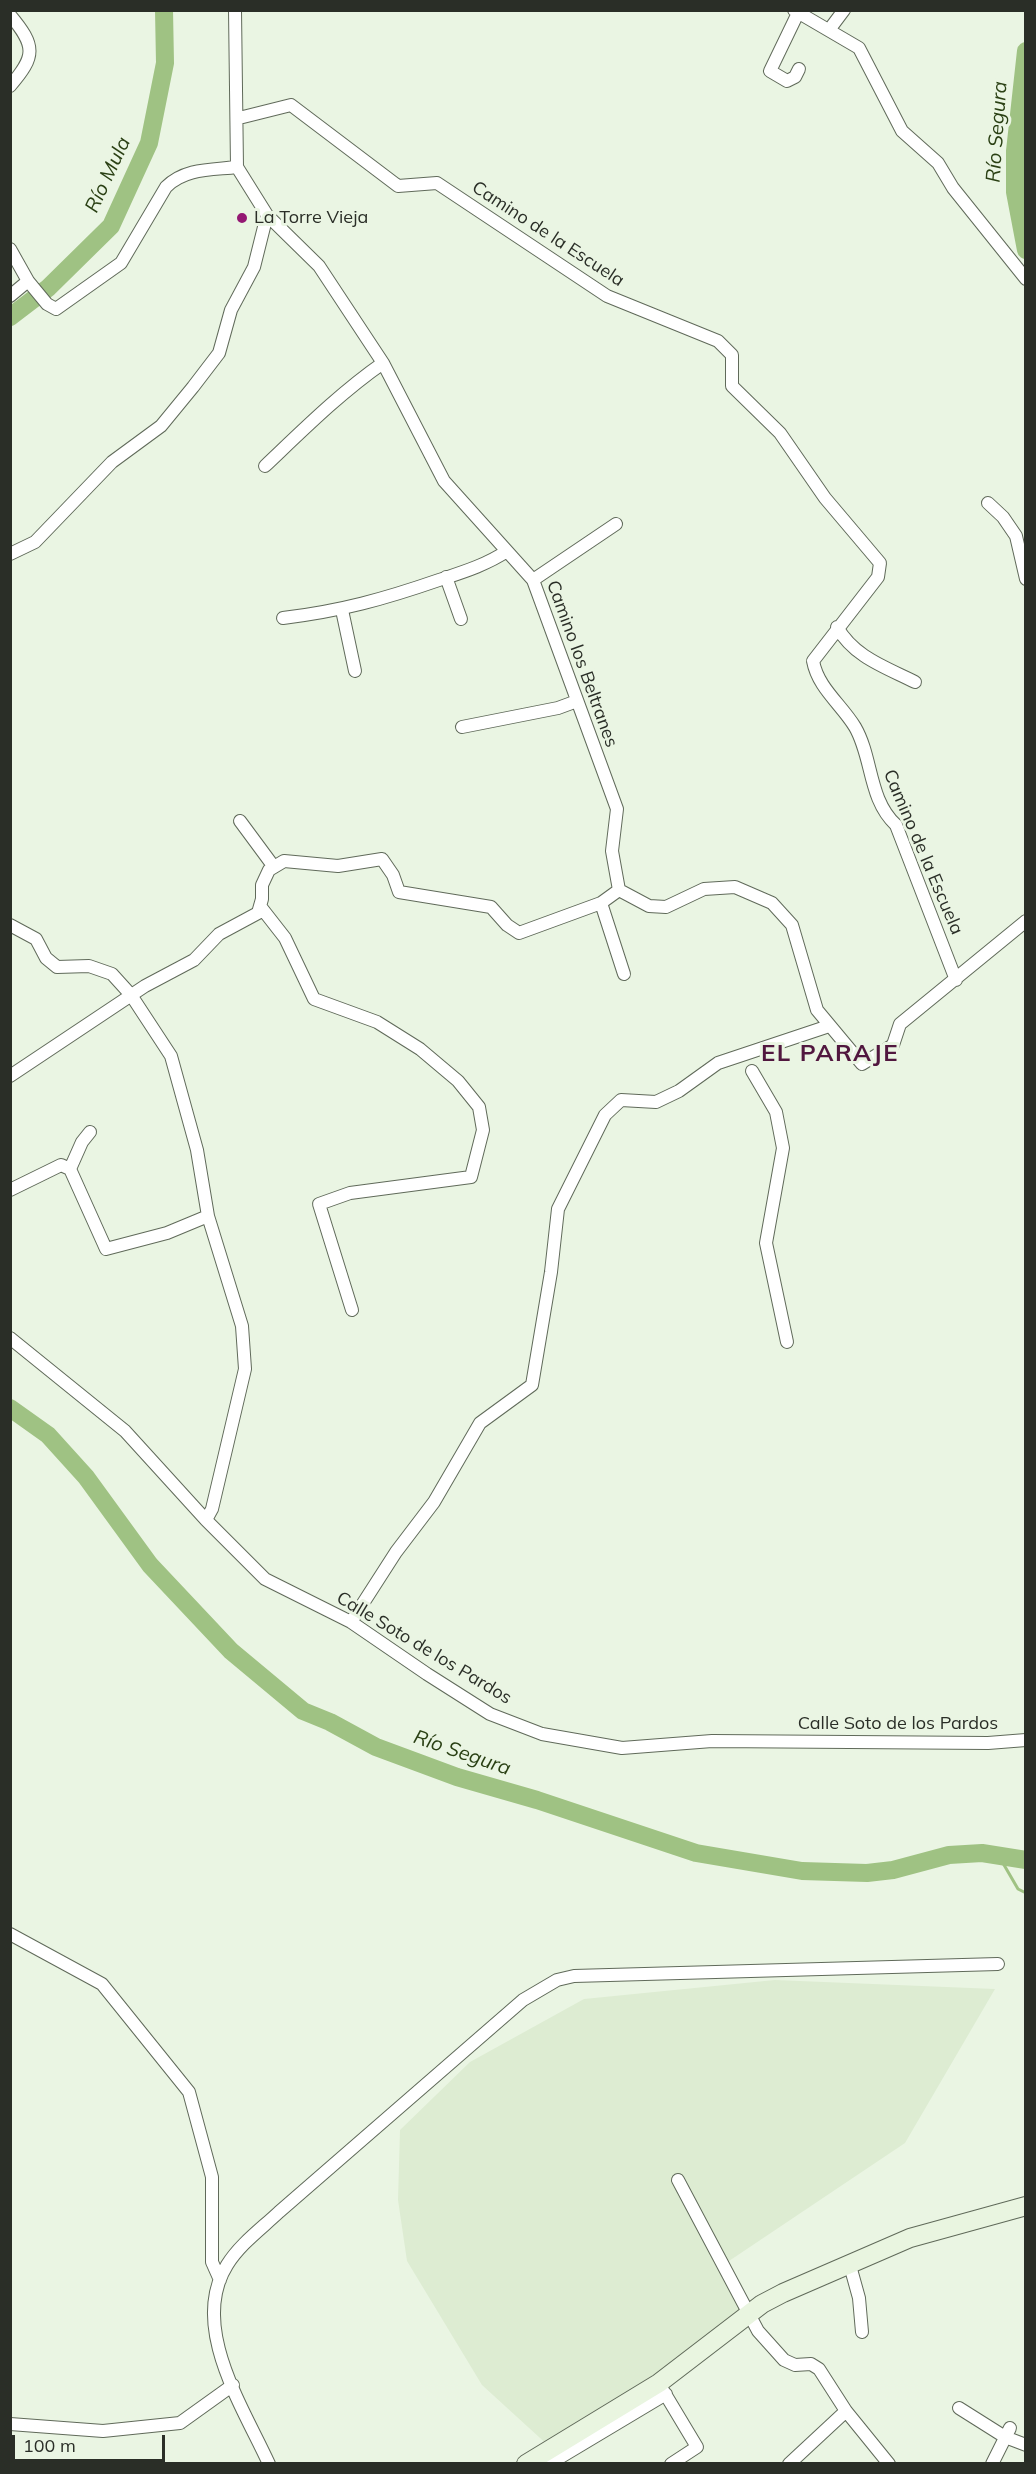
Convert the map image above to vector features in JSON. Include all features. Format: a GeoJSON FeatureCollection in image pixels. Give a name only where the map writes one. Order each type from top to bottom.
{"type":"FeatureCollection","features":[{"type":"Feature","properties":{"kind":"main road"},"geometry":{"type":"LineString","coordinates":[[526,2463],[662,2388],[750,2313],[783,2293],[849,2262],[910,2238],[1026,2206]]}},
{"type":"Feature","properties":{"kind":"street"},"geometry":{"type":"LineString","coordinates":[[10,249],[28,281],[44,300],[56,309],[121,263],[166,187],[176,177],[237,167],[235,10]]}},
{"type":"Feature","properties":{"kind":"street"},"geometry":{"type":"LineString","coordinates":[[829,30],[844,10]]}},
{"type":"Feature","properties":{"kind":"street"},"geometry":{"type":"LineString","coordinates":[[799,69],[795,77],[787,81],[771,71],[796,12],[859,48],[902,132],[938,162],[953,188],[1026,279]]}},
{"type":"Feature","properties":{"kind":"street"},"geometry":{"type":"LineString","coordinates":[[10,15],[28,39],[32,51],[26,68],[10,86]]}},
{"type":"Feature","properties":{"kind":"street","name":"Camino de la Escuela"},"geometry":{"type":"LineString","coordinates":[[238,118],[291,105],[398,186],[437,183],[607,296],[718,341],[732,355],[732,386],[780,433],[825,498],[880,563],[878,577],[837,627],[813,661],[815,675],[855,728],[883,813],[896,825],[956,980]]}},
{"type":"Feature","properties":{"kind":"street","name":"Camino los Beltranes"},"geometry":{"type":"LineString","coordinates":[[237,167],[267,215],[320,266],[383,363],[444,481],[533,580],[617,809],[612,851],[619,890]]}},
{"type":"Feature","properties":{"kind":"street"},"geometry":{"type":"LineString","coordinates":[[10,554],[35,542],[112,462],[161,426],[200,379],[219,353],[231,310],[254,267],[267,215]]}},
{"type":"Feature","properties":{"kind":"street"},"geometry":{"type":"LineString","coordinates":[[10,296],[28,281]]}},
{"type":"Feature","properties":{"kind":"street"},"geometry":{"type":"LineString","coordinates":[[265,466],[327,410],[345,390],[383,363]]}},
{"type":"Feature","properties":{"kind":"street"},"geometry":{"type":"LineString","coordinates":[[988,503],[1003,517],[1016,536],[1026,579]]}},
{"type":"Feature","properties":{"kind":"street"},"geometry":{"type":"LineString","coordinates":[[533,580],[616,524]]}},
{"type":"Feature","properties":{"kind":"street"},"geometry":{"type":"LineString","coordinates":[[283,618],[342,610],[387,598],[490,562],[507,551]]}},
{"type":"Feature","properties":{"kind":"street"},"geometry":{"type":"LineString","coordinates":[[446,577],[461,619]]}},
{"type":"Feature","properties":{"kind":"street"},"geometry":{"type":"LineString","coordinates":[[342,610],[355,671]]}},
{"type":"Feature","properties":{"kind":"street"},"geometry":{"type":"LineString","coordinates":[[837,627],[844,640],[866,658],[915,682]]}},
{"type":"Feature","properties":{"kind":"street"},"geometry":{"type":"LineString","coordinates":[[462,727],[558,708],[577,701]]}},
{"type":"Feature","properties":{"kind":"street"},"geometry":{"type":"LineString","coordinates":[[240,821],[274,867]]}},
{"type":"Feature","properties":{"kind":"street"},"geometry":{"type":"LineString","coordinates":[[10,1076],[131,995],[194,960],[219,934],[258,913],[262,885],[268,870],[284,861],[338,866],[382,859],[393,875],[399,892],[491,907],[507,925],[519,933],[601,903],[619,890],[649,906],[666,907],[704,889],[735,887],[772,903],[792,925],[817,1010],[862,1064],[894,1046],[900,1024],[1026,921]]}},
{"type":"Feature","properties":{"kind":"street"},"geometry":{"type":"LineString","coordinates":[[601,903],[624,974]]}},
{"type":"Feature","properties":{"kind":"street"},"geometry":{"type":"LineString","coordinates":[[260,906],[285,938],[314,999],[377,1022],[420,1049],[458,1082],[479,1107],[483,1130],[471,1177],[350,1193],[319,1204],[352,1310]]}},
{"type":"Feature","properties":{"kind":"street"},"geometry":{"type":"LineString","coordinates":[[10,925],[36,939],[46,958],[57,967],[89,966],[112,974],[131,995],[171,1056],[197,1150],[208,1216],[242,1326],[245,1369],[212,1509],[206,1520]]}},
{"type":"Feature","properties":{"kind":"street"},"geometry":{"type":"LineString","coordinates":[[351,1622],[396,1552],[434,1502],[480,1423],[532,1385],[551,1272],[558,1209],[605,1115],[621,1100],[656,1102],[679,1091],[718,1063],[829,1026]]}},
{"type":"Feature","properties":{"kind":"street"},"geometry":{"type":"LineString","coordinates":[[752,1071],[776,1112],[783,1148],[766,1243],[787,1342]]}},
{"type":"Feature","properties":{"kind":"street"},"geometry":{"type":"LineString","coordinates":[[70,1169],[82,1142],[90,1132]]}},
{"type":"Feature","properties":{"kind":"street"},"geometry":{"type":"LineString","coordinates":[[10,1190],[61,1165],[70,1169],[106,1249],[167,1233],[208,1216]]}},
{"type":"Feature","properties":{"kind":"street","name":"Calle Soto de los Pardos"},"geometry":{"type":"LineString","coordinates":[[10,1338],[125,1431],[206,1520],[265,1579],[351,1622],[490,1714],[542,1734],[622,1748],[712,1742],[988,1743],[1026,1740]]}},
{"type":"Feature","properties":{"kind":"street"},"geometry":{"type":"LineString","coordinates":[[10,1934],[102,1984],[189,2092],[212,2177],[212,2262],[220,2280]]}},
{"type":"Feature","properties":{"kind":"street"},"geometry":{"type":"LineString","coordinates":[[269,2463],[216,2342],[214,2325],[216,2290],[220,2280],[242,2246],[279,2212],[515,2006],[537,1990],[557,1980],[574,1976],[998,1964]]}},
{"type":"Feature","properties":{"kind":"street"},"geometry":{"type":"LineString","coordinates":[[678,2180],[758,2331],[784,2360],[795,2365],[812,2364],[819,2368],[846,2410],[889,2463]]}},
{"type":"Feature","properties":{"kind":"street"},"geometry":{"type":"LineString","coordinates":[[849,2262],[859,2298],[862,2332]]}},
{"type":"Feature","properties":{"kind":"street"},"geometry":{"type":"LineString","coordinates":[[10,2424],[103,2432],[180,2423],[233,2385]]}},
{"type":"Feature","properties":{"kind":"street"},"geometry":{"type":"LineString","coordinates":[[549,2463],[662,2388],[698,2447],[671,2463]]}},
{"type":"Feature","properties":{"kind":"street"},"geometry":{"type":"LineString","coordinates":[[959,2408],[1007,2432],[1026,2445]]}},
{"type":"Feature","properties":{"kind":"street"},"geometry":{"type":"LineString","coordinates":[[789,2463],[846,2410]]}},
{"type":"Feature","properties":{"kind":"street"},"geometry":{"type":"LineString","coordinates":[[992,2463],[1007,2432]]}},
{"type":"Feature","properties":{"kind":"shaded area"},"geometry":{"type":"Polygon","coordinates":[[[775,1980],[995,1989],[905,2143],[726,2263],[753,2311],[551,2448],[482,2385],[407,2261],[398,2200],[400,2130],[470,2062],[584,1999],[775,1980]]]}},
{"type":"Feature","properties":{"kind":"waterway","name":"Río Mula"},"geometry":{"type":"LineString","coordinates":[[10,317],[48,288],[111,226],[149,143],[165,63],[164,10]]}},
{"type":"Feature","properties":{"kind":"waterway","name":"Río Segura"},"geometry":{"type":"LineString","coordinates":[[1026,51],[1015,151],[1015,192],[1026,250]]}},
{"type":"Feature","properties":{"kind":"waterway","name":"Río Segura"},"geometry":{"type":"LineString","coordinates":[[10,1408],[48,1435],[86,1477],[150,1565],[231,1651],[303,1711],[330,1722],[376,1747],[457,1777],[537,1800],[696,1853],[802,1871],[867,1873],[893,1870],[949,1855],[982,1853],[1026,1860]]}},
{"type":"Feature","properties":{"kind":"waterway"},"geometry":{"type":"LineString","coordinates":[[1000,1858],[1018,1889],[1026,1893]]}},
{"type":"Feature","properties":{"kind":"place","name":"La Torre Vieja"},"geometry":{"type":"Point","coordinates":[242,218]}},
{"type":"Feature","properties":{"kind":"district","name":"EL PARAJE"},"geometry":{"type":"Point","coordinates":[830,1054]}}]}
